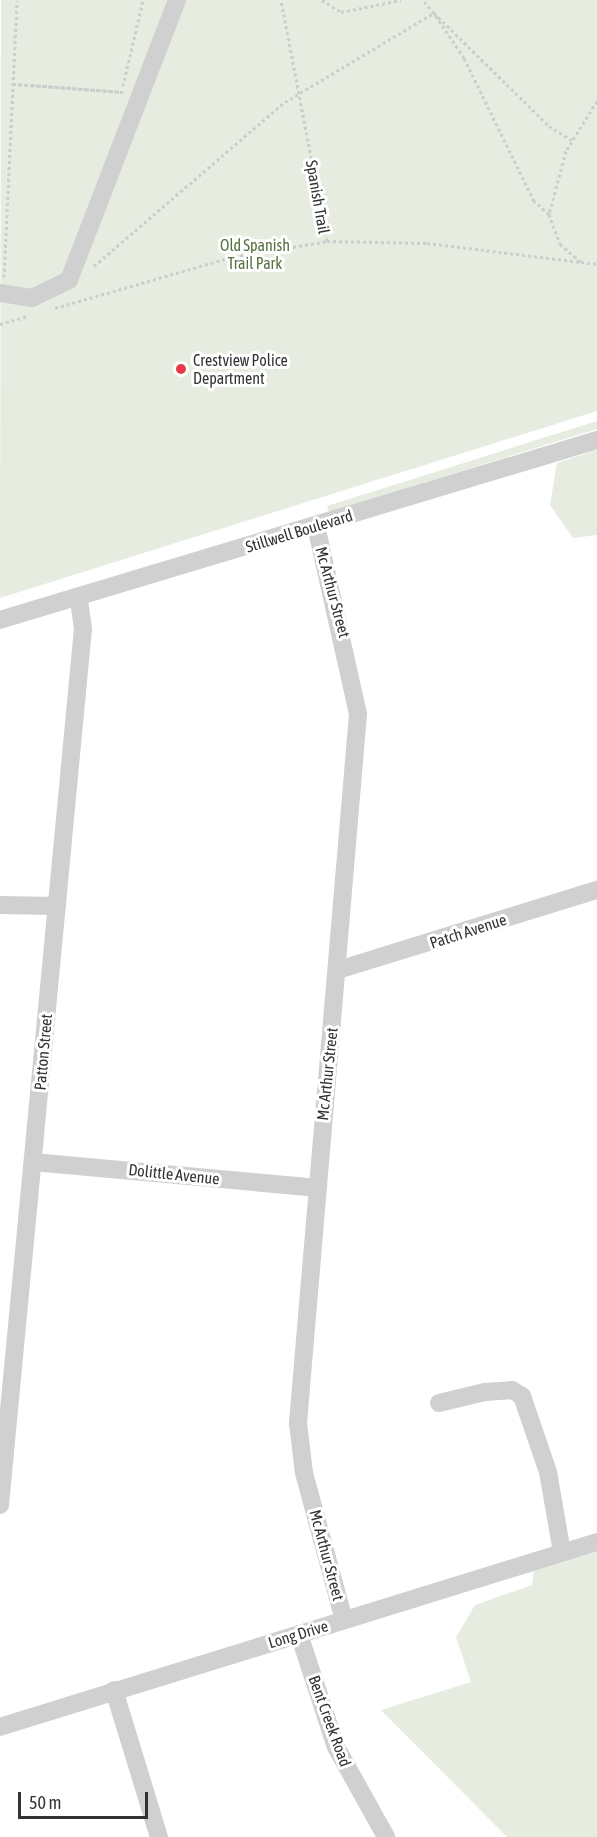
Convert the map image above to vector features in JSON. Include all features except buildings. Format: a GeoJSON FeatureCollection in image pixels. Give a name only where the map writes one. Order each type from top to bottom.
{"type":"FeatureCollection","features":[{"type":"Feature","properties":{"kind":"street"},"geometry":{"type":"LineString","coordinates":[[2,289],[32,298],[69,280],[177,0]]}},
{"type":"Feature","properties":{"kind":"street","name":"Stillwell Boulevard"},"geometry":{"type":"LineString","coordinates":[[0,620],[79,599],[597,440]]}},
{"type":"Feature","properties":{"kind":"street","name":"Mc Arthur Street"},"geometry":{"type":"LineString","coordinates":[[316,526],[358,714],[338,970],[316,1188],[298,1423],[304,1473],[344,1620]]}},
{"type":"Feature","properties":{"kind":"street","name":"Patton Street"},"geometry":{"type":"LineString","coordinates":[[0,1505],[83,629],[79,599]]}},
{"type":"Feature","properties":{"kind":"street","name":"Patch Avenue"},"geometry":{"type":"LineString","coordinates":[[338,970],[597,890]]}},
{"type":"Feature","properties":{"kind":"street"},"geometry":{"type":"LineString","coordinates":[[0,905],[57,906]]}},
{"type":"Feature","properties":{"kind":"street","name":"Dolittle Avenue"},"geometry":{"type":"LineString","coordinates":[[33,1162],[316,1188]]}},
{"type":"Feature","properties":{"kind":"street"},"geometry":{"type":"LineString","coordinates":[[439,1403],[485,1392],[512,1390],[522,1396],[548,1472],[562,1552]]}},
{"type":"Feature","properties":{"kind":"street","name":"Long Drive"},"geometry":{"type":"LineString","coordinates":[[0,1727],[597,1542]]}},
{"type":"Feature","properties":{"kind":"street","name":"Bent Creek Road"},"geometry":{"type":"LineString","coordinates":[[299,1634],[336,1747],[386,1837]]}},
{"type":"Feature","properties":{"kind":"street"},"geometry":{"type":"LineString","coordinates":[[114,1690],[159,1837]]}},
{"type":"Feature","properties":{"kind":"path"},"geometry":{"type":"LineString","coordinates":[[2,289],[17,0]]}},
{"type":"Feature","properties":{"kind":"path"},"geometry":{"type":"LineString","coordinates":[[13,84],[123,92],[143,0]]}},
{"type":"Feature","properties":{"kind":"path","name":"Spanish Trail"},"geometry":{"type":"LineString","coordinates":[[46,311],[228,258],[327,241],[281,0]]}},
{"type":"Feature","properties":{"kind":"path"},"geometry":{"type":"LineString","coordinates":[[322,0],[341,12],[401,0]]}},
{"type":"Feature","properties":{"kind":"path"},"geometry":{"type":"LineString","coordinates":[[423,0],[549,126],[573,141]]}},
{"type":"Feature","properties":{"kind":"path"},"geometry":{"type":"LineString","coordinates":[[89,270],[299,95],[434,13]]}},
{"type":"Feature","properties":{"kind":"path"},"geometry":{"type":"LineString","coordinates":[[434,13],[464,58],[534,201],[549,214],[560,244],[581,262]]}},
{"type":"Feature","properties":{"kind":"path"},"geometry":{"type":"LineString","coordinates":[[549,214],[573,141],[597,101]]}},
{"type":"Feature","properties":{"kind":"path"},"geometry":{"type":"LineString","coordinates":[[327,241],[428,243],[597,264]]}},
{"type":"Feature","properties":{"kind":"path"},"geometry":{"type":"LineString","coordinates":[[0,324],[34,314]]}},
{"type":"Feature","properties":{"kind":"green space","name":"Old Spanish Trail Park"},"geometry":{"type":"Polygon","coordinates":[[[1,0],[597,0],[597,411],[0,598],[1,0]]]}},
{"type":"Feature","properties":{"kind":"green space"},"geometry":{"type":"Polygon","coordinates":[[[597,421],[597,429],[329,512],[327,506],[597,421]]]}},
{"type":"Feature","properties":{"kind":"green space"},"geometry":{"type":"Polygon","coordinates":[[[597,450],[597,535],[573,538],[550,505],[557,463],[597,450]]]}},
{"type":"Feature","properties":{"kind":"green space"},"geometry":{"type":"Polygon","coordinates":[[[597,1552],[597,1837],[507,1837],[381,1710],[471,1682],[456,1637],[475,1605],[532,1585],[534,1571],[597,1552]]]}},
{"type":"Feature","properties":{"kind":"place","name":"Crestview Police Department"},"geometry":{"type":"Point","coordinates":[181,369]}}]}
